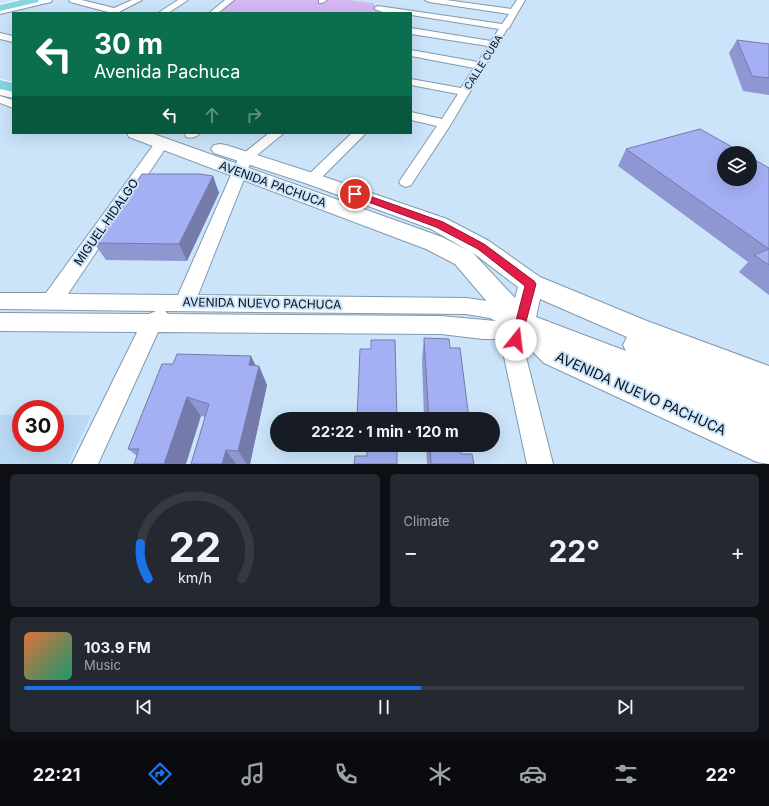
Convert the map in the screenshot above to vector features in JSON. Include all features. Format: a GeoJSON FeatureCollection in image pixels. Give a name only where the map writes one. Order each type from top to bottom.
{"type":"FeatureCollection","features":[{"type":"Feature","properties":{"kind":"main road"},"geometry":{"type":"LineString","coordinates":[[0,3],[7,0]]}},
{"type":"Feature","properties":{"kind":"main road"},"geometry":{"type":"LineString","coordinates":[[0,3],[19,0]]}},
{"type":"Feature","properties":{"kind":"main road"},"geometry":{"type":"LineString","coordinates":[[0,8],[34,0]]}},
{"type":"Feature","properties":{"kind":"main road"},"geometry":{"type":"LineString","coordinates":[[0,11],[47,0]]}},
{"type":"Feature","properties":{"kind":"main road"},"geometry":{"type":"LineString","coordinates":[[0,75],[12,80]]}},
{"type":"Feature","properties":{"kind":"main road"},"geometry":{"type":"LineString","coordinates":[[0,84],[12,88]]}},
{"type":"Feature","properties":{"kind":"main road"},"geometry":{"type":"LineString","coordinates":[[0,90],[12,94]]}},
{"type":"Feature","properties":{"kind":"main road","name":"AVENIDA PACHUCA"},"geometry":{"type":"LineString","coordinates":[[141,134],[167,138],[234,176],[434,243],[463,258],[522,323]]}},
{"type":"Feature","properties":{"kind":"main road","name":"AVENIDA PACHUCA"},"geometry":{"type":"LineString","coordinates":[[234,176],[312,179],[440,224],[481,247],[531,284]]}},
{"type":"Feature","properties":{"kind":"main road"},"geometry":{"type":"LineString","coordinates":[[522,323],[531,284]]}},
{"type":"Feature","properties":{"kind":"main road"},"geometry":{"type":"LineString","coordinates":[[531,284],[637,329],[769,380]]}},
{"type":"Feature","properties":{"kind":"main road"},"geometry":{"type":"LineString","coordinates":[[531,284],[543,300],[559,312],[769,400]]}},
{"type":"Feature","properties":{"kind":"main road","name":"AVENIDA NUEVO PACHUCA"},"geometry":{"type":"LineString","coordinates":[[522,323],[554,354],[769,445]]}},
{"type":"Feature","properties":{"kind":"street"},"geometry":{"type":"LineString","coordinates":[[73,0],[113,12],[138,0]]}},
{"type":"Feature","properties":{"kind":"street"},"geometry":{"type":"LineString","coordinates":[[163,0],[181,2]]}},
{"type":"Feature","properties":{"kind":"street"},"geometry":{"type":"LineString","coordinates":[[214,12],[230,0]]}},
{"type":"Feature","properties":{"kind":"street"},"geometry":{"type":"LineString","coordinates":[[430,0],[514,12]]}},
{"type":"Feature","properties":{"kind":"street","name":"CALLE CUBA"},"geometry":{"type":"LineString","coordinates":[[406,182],[446,124],[521,0]]}},
{"type":"Feature","properties":{"kind":"street"},"geometry":{"type":"LineString","coordinates":[[164,12],[181,2]]}},
{"type":"Feature","properties":{"kind":"street"},"geometry":{"type":"LineString","coordinates":[[378,7],[412,12]]}},
{"type":"Feature","properties":{"kind":"street"},"geometry":{"type":"LineString","coordinates":[[412,12],[506,26]]}},
{"type":"Feature","properties":{"kind":"street"},"geometry":{"type":"LineString","coordinates":[[412,31],[494,44]]}},
{"type":"Feature","properties":{"kind":"street"},"geometry":{"type":"LineString","coordinates":[[0,36],[12,39]]}},
{"type":"Feature","properties":{"kind":"street"},"geometry":{"type":"LineString","coordinates":[[412,53],[480,66]]}},
{"type":"Feature","properties":{"kind":"street"},"geometry":{"type":"LineString","coordinates":[[412,82],[464,92]]}},
{"type":"Feature","properties":{"kind":"street"},"geometry":{"type":"LineString","coordinates":[[0,99],[12,104]]}},
{"type":"Feature","properties":{"kind":"street"},"geometry":{"type":"LineString","coordinates":[[412,116],[446,124]]}},
{"type":"Feature","properties":{"kind":"street"},"geometry":{"type":"LineString","coordinates":[[85,464],[151,324],[185,302],[234,176],[276,134]]}},
{"type":"Feature","properties":{"kind":"street"},"geometry":{"type":"LineString","coordinates":[[312,179],[358,134]]}},
{"type":"Feature","properties":{"kind":"street","name":"MIGUEL HIDALGO"},"geometry":{"type":"LineString","coordinates":[[52,301],[147,176],[167,138]]}},
{"type":"Feature","properties":{"kind":"street","name":"AVENIDA NUEVO PACHUCA"},"geometry":{"type":"LineString","coordinates":[[0,301],[466,306],[492,310],[522,323]]}},
{"type":"Feature","properties":{"kind":"street","name":"AVENIDA NUEVO PACHUCA"},"geometry":{"type":"LineString","coordinates":[[0,322],[441,325],[483,330],[508,330],[522,323]]}},
{"type":"Feature","properties":{"kind":"street"},"geometry":{"type":"LineString","coordinates":[[522,323],[516,340],[515,357],[540,464]]}},
{"type":"Feature","properties":{"kind":"shaded area"},"geometry":{"type":"Polygon","coordinates":[[[229,0],[349,0],[373,3],[379,12],[219,12],[229,0]]]}},
{"type":"Feature","properties":{"kind":"shaded area"},"geometry":{"type":"Polygon","coordinates":[[[0,415],[12,415],[12,452],[64,452],[64,415],[91,415],[68,464],[0,464],[0,415]]]}},
{"type":"Feature","properties":{"kind":"building"},"geometry":{"type":"Polygon","coordinates":[[[737,40],[769,44],[769,78],[752,76],[737,40]]]}},
{"type":"Feature","properties":{"kind":"building"},"geometry":{"type":"Polygon","coordinates":[[[700,129],[730,146],[717,146],[717,186],[757,186],[757,161],[769,168],[769,249],[626,149],[700,129]]]}},
{"type":"Feature","properties":{"kind":"building"},"geometry":{"type":"Polygon","coordinates":[[[142,174],[200,174],[213,176],[179,244],[94,243],[142,174]]]}},
{"type":"Feature","properties":{"kind":"building"},"geometry":{"type":"Polygon","coordinates":[[[769,249],[769,265],[754,255],[769,249]]]}},
{"type":"Feature","properties":{"kind":"building"},"geometry":{"type":"Polygon","coordinates":[[[424,338],[449,339],[450,348],[460,348],[468,412],[429,412],[424,338]]]}},
{"type":"Feature","properties":{"kind":"building"},"geometry":{"type":"Polygon","coordinates":[[[371,340],[395,340],[397,412],[357,412],[360,349],[371,349],[371,340]]]}},
{"type":"Feature","properties":{"kind":"building"},"geometry":{"type":"Polygon","coordinates":[[[177,354],[251,356],[249,365],[259,366],[238,451],[226,450],[222,464],[191,464],[209,404],[187,397],[164,464],[134,464],[139,449],[128,449],[162,364],[173,364],[177,354]]]}},
{"type":"Feature","properties":{"kind":"building"},"geometry":{"type":"Polygon","coordinates":[[[367,452],[397,452],[397,464],[354,464],[355,456],[367,456],[367,452]]]}},
{"type":"Feature","properties":{"kind":"building"},"geometry":{"type":"Polygon","coordinates":[[[430,452],[461,452],[461,454],[472,454],[474,464],[431,464],[430,452]]]}},
{"type":"Feature","properties":{"kind":"route"},"geometry":{"type":"LineString","coordinates":[[355,194],[440,224],[481,247],[531,284],[522,323],[516,340]]}}]}
